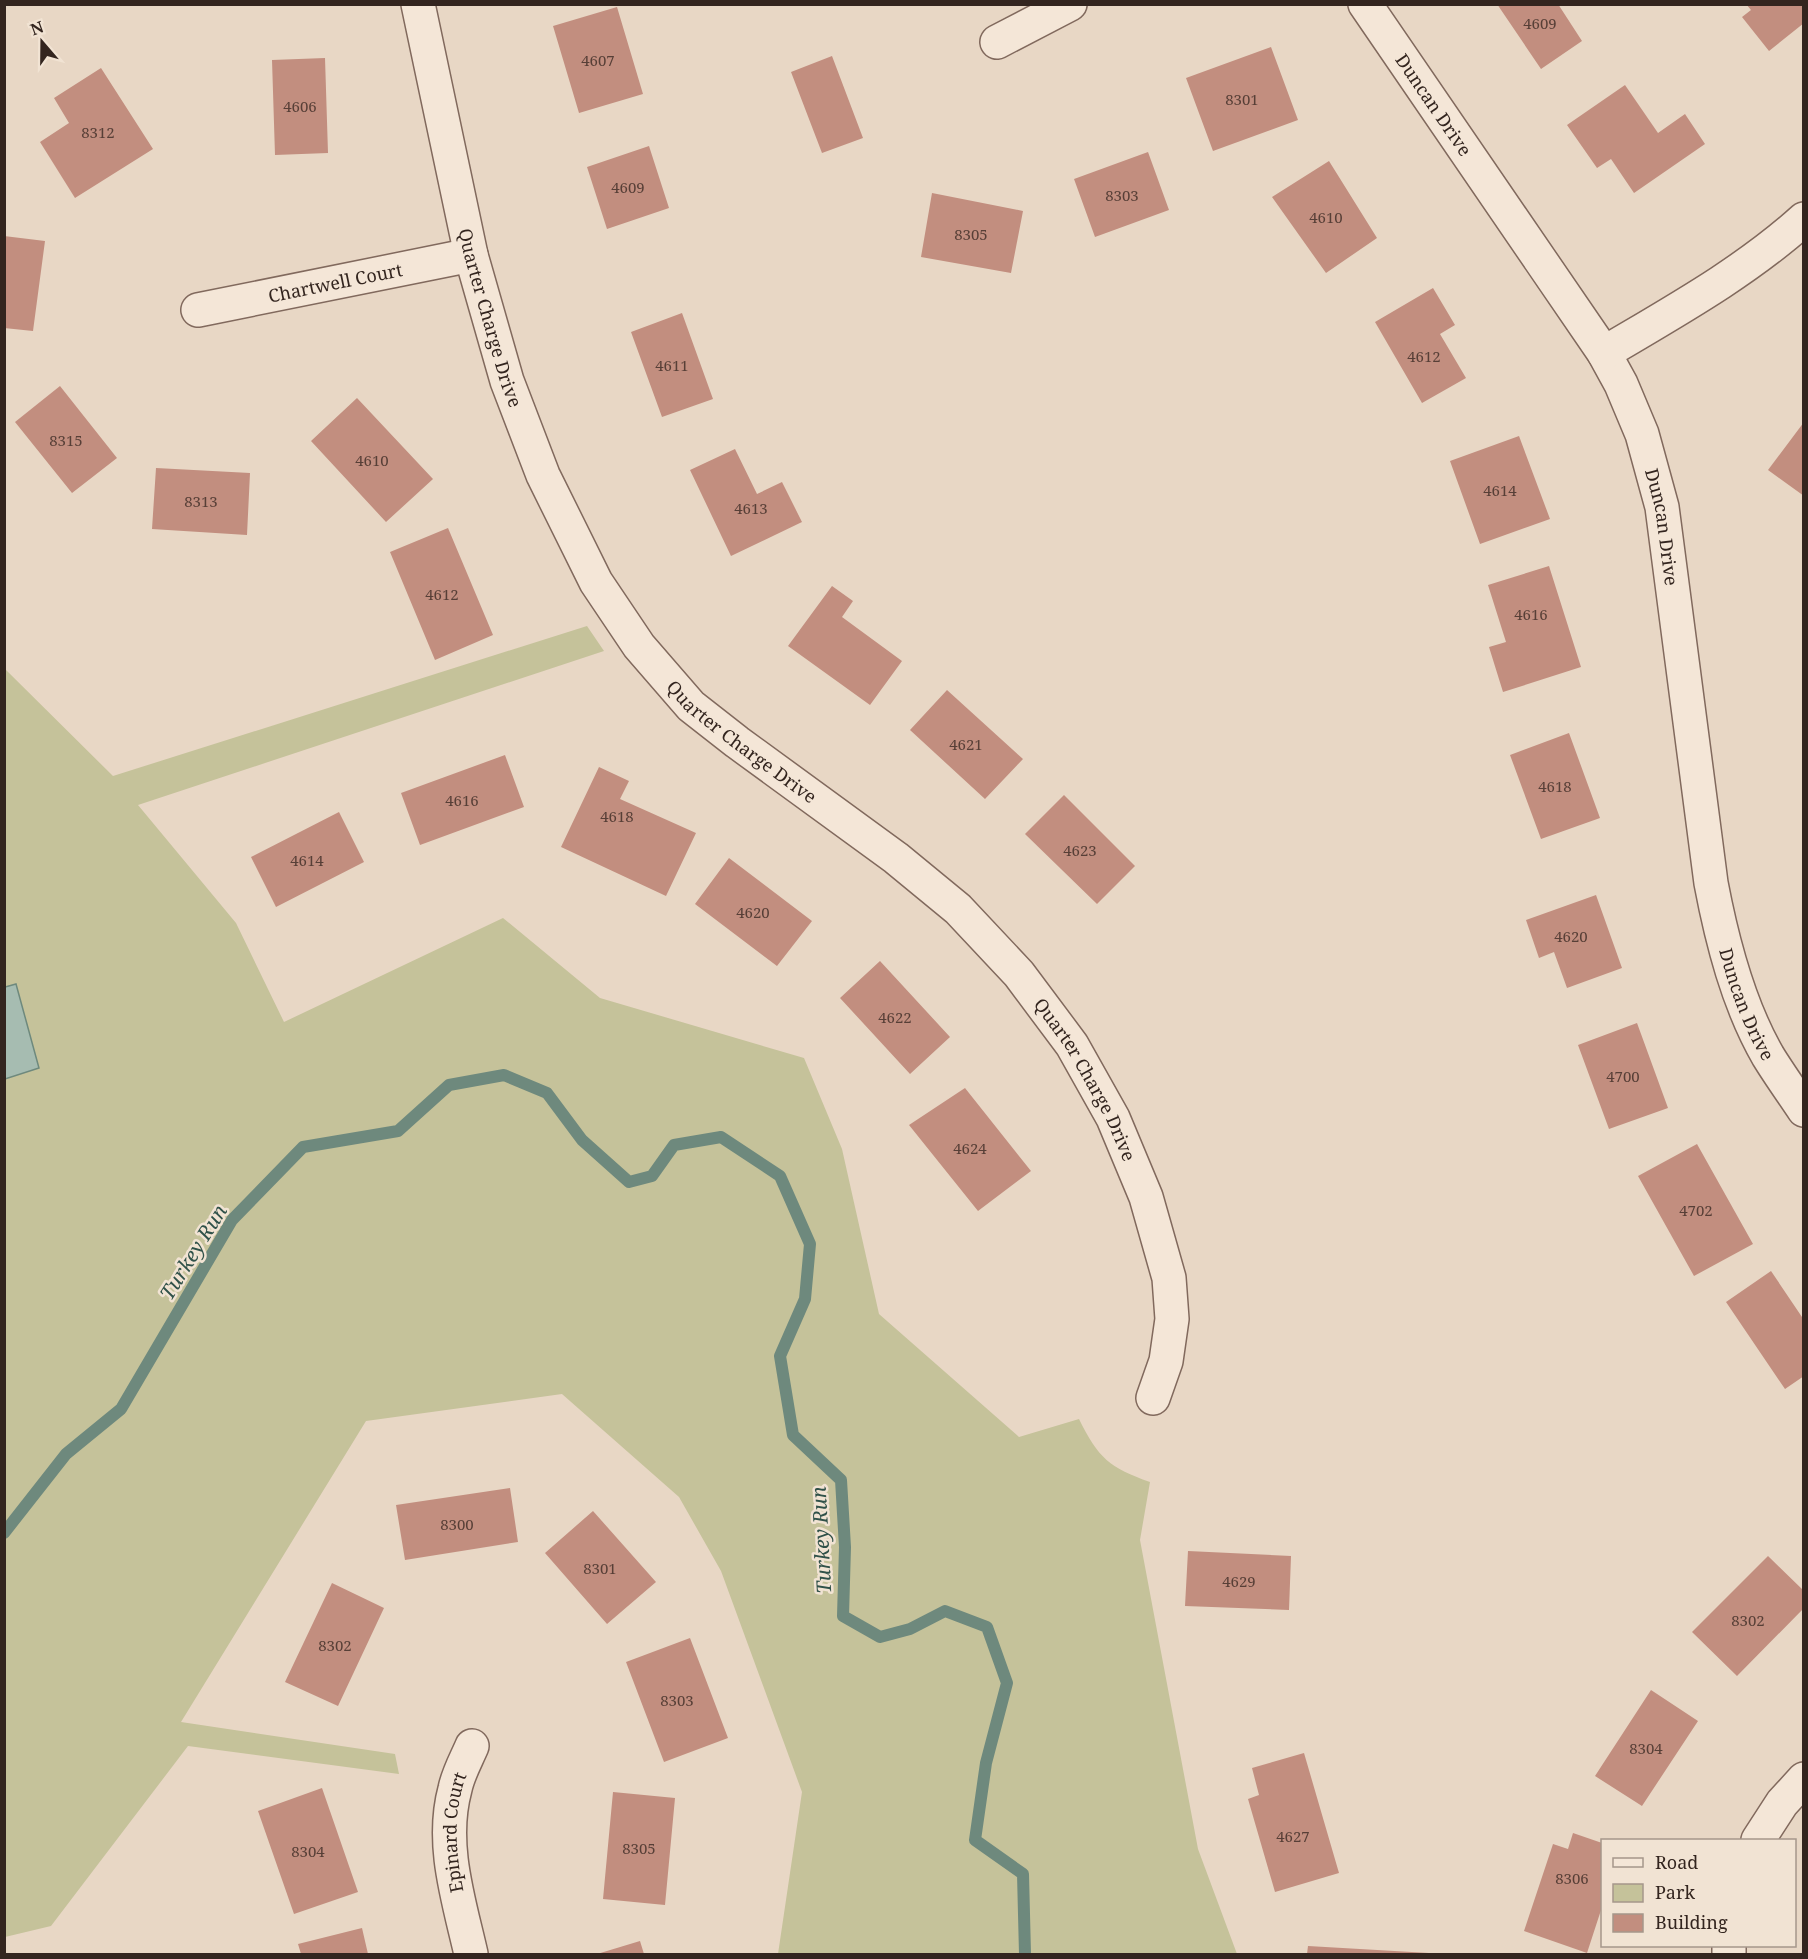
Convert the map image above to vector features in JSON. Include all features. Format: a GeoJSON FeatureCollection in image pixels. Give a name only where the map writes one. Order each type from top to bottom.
{"type":"FeatureCollection","features":[{"type":"Feature","properties":{"kind":"street","name":"Quarter Charge Drive"},"geometry":{"type":"LineString","coordinates":[[418,4],[471,255],[507,381],[543,475],[596,582],[639,646],[691,706],[897,858],[958,909],[1019,974],[1071,1046],[1113,1118],[1146,1197],[1169,1278],[1172,1319],[1166,1361],[1153,1398]]}},
{"type":"Feature","properties":{"kind":"street"},"geometry":{"type":"LineString","coordinates":[[997,42],[1070,4]]}},
{"type":"Feature","properties":{"kind":"street","name":"Duncan Drive"},"geometry":{"type":"LineString","coordinates":[[1365,4],[1604,353],[1621,384],[1642,434],[1662,507],[1719,929],[1738,991],[1767,1054],[1803,1110]]}},
{"type":"Feature","properties":{"kind":"street"},"geometry":{"type":"LineString","coordinates":[[1604,353],[1707,293],[1778,242],[1803,219]]}},
{"type":"Feature","properties":{"kind":"street","name":"Chartwell Court"},"geometry":{"type":"LineString","coordinates":[[198,310],[471,255]]}},
{"type":"Feature","properties":{"kind":"street","name":"Epinard Court"},"geometry":{"type":"LineString","coordinates":[[471,1954],[452,1865],[449,1831],[454,1789],[472,1746]]}},
{"type":"Feature","properties":{"kind":"street"},"geometry":{"type":"LineString","coordinates":[[1759,1839],[1782,1803],[1803,1779]]}},
{"type":"Feature","properties":{"kind":"green space"},"geometry":{"type":"Polygon","coordinates":[[[587,626],[604,651],[138,805],[236,923],[284,1022],[503,918],[600,998],[804,1058],[842,1149],[879,1314],[1019,1437],[1079,1419],[1092,1443],[1107,1460],[1125,1472],[1150,1482],[1140,1540],[1198,1849],[1237,1954],[778,1954],[802,1792],[721,1571],[679,1497],[562,1394],[366,1421],[181,1722],[395,1754],[399,1774],[188,1746],[51,1926],[5,1937],[5,669],[113,776],[587,626]]]}},
{"type":"Feature","properties":{"kind":"shaded area"},"geometry":{"type":"Polygon","coordinates":[[[16,984],[39,1068],[5,1079],[5,987],[16,984]]]}},
{"type":"Feature","properties":{"kind":"building"},"geometry":{"type":"Polygon","coordinates":[[[1497,4],[1558,4],[1582,41],[1541,69],[1497,4]]]}},
{"type":"Feature","properties":{"kind":"building"},"geometry":{"type":"Polygon","coordinates":[[[1746,4],[1804,4],[1804,23],[1769,51],[1742,17],[1751,10],[1746,4]]]}},
{"type":"Feature","properties":{"kind":"building"},"geometry":{"type":"Polygon","coordinates":[[[617,7],[643,94],[579,113],[553,26],[617,7]]]}},
{"type":"Feature","properties":{"kind":"building"},"geometry":{"type":"Polygon","coordinates":[[[1271,47],[1298,120],[1213,151],[1186,78],[1271,47]]]}},
{"type":"Feature","properties":{"kind":"building"},"geometry":{"type":"Polygon","coordinates":[[[832,56],[863,138],[822,153],[791,72],[832,56]]]}},
{"type":"Feature","properties":{"kind":"building"},"geometry":{"type":"Polygon","coordinates":[[[325,58],[328,153],[275,155],[272,60],[325,58]]]}},
{"type":"Feature","properties":{"kind":"building"},"geometry":{"type":"Polygon","coordinates":[[[101,68],[153,149],[75,198],[40,142],[69,123],[54,98],[101,68]]]}},
{"type":"Feature","properties":{"kind":"building"},"geometry":{"type":"Polygon","coordinates":[[[1625,85],[1658,133],[1685,114],[1705,144],[1634,193],[1611,159],[1597,168],[1567,125],[1625,85]]]}},
{"type":"Feature","properties":{"kind":"building"},"geometry":{"type":"Polygon","coordinates":[[[649,146],[669,208],[607,229],[587,167],[649,146]]]}},
{"type":"Feature","properties":{"kind":"building"},"geometry":{"type":"Polygon","coordinates":[[[1148,152],[1169,210],[1095,237],[1074,179],[1148,152]]]}},
{"type":"Feature","properties":{"kind":"building"},"geometry":{"type":"Polygon","coordinates":[[[1329,161],[1377,238],[1326,273],[1272,197],[1329,161]]]}},
{"type":"Feature","properties":{"kind":"building"},"geometry":{"type":"Polygon","coordinates":[[[932,193],[1023,211],[1011,273],[921,257],[932,193]]]}},
{"type":"Feature","properties":{"kind":"building"},"geometry":{"type":"Polygon","coordinates":[[[4,236],[45,241],[33,331],[4,328],[4,236]]]}},
{"type":"Feature","properties":{"kind":"building"},"geometry":{"type":"Polygon","coordinates":[[[1433,288],[1455,325],[1440,334],[1466,378],[1422,403],[1375,322],[1433,288]]]}},
{"type":"Feature","properties":{"kind":"building"},"geometry":{"type":"Polygon","coordinates":[[[682,313],[713,399],[662,417],[631,332],[682,313]]]}},
{"type":"Feature","properties":{"kind":"building"},"geometry":{"type":"Polygon","coordinates":[[[60,386],[117,458],[72,493],[15,422],[60,386]]]}},
{"type":"Feature","properties":{"kind":"building"},"geometry":{"type":"Polygon","coordinates":[[[357,398],[433,479],[386,522],[311,441],[357,398]]]}},
{"type":"Feature","properties":{"kind":"building"},"geometry":{"type":"Polygon","coordinates":[[[1804,422],[1804,496],[1768,470],[1804,422]]]}},
{"type":"Feature","properties":{"kind":"building"},"geometry":{"type":"Polygon","coordinates":[[[1519,436],[1550,519],[1480,544],[1450,461],[1519,436]]]}},
{"type":"Feature","properties":{"kind":"building"},"geometry":{"type":"Polygon","coordinates":[[[735,449],[757,494],[782,482],[802,522],[731,556],[690,470],[735,449]]]}},
{"type":"Feature","properties":{"kind":"building"},"geometry":{"type":"Polygon","coordinates":[[[156,468],[250,473],[247,535],[152,529],[156,468]]]}},
{"type":"Feature","properties":{"kind":"building"},"geometry":{"type":"Polygon","coordinates":[[[448,528],[493,635],[435,660],[390,552],[448,528]]]}},
{"type":"Feature","properties":{"kind":"building"},"geometry":{"type":"Polygon","coordinates":[[[1549,566],[1581,667],[1503,692],[1489,647],[1506,642],[1488,585],[1549,566]]]}},
{"type":"Feature","properties":{"kind":"building"},"geometry":{"type":"Polygon","coordinates":[[[832,586],[853,601],[842,617],[902,661],[870,705],[788,646],[832,586]]]}},
{"type":"Feature","properties":{"kind":"building"},"geometry":{"type":"Polygon","coordinates":[[[947,690],[1023,759],[985,799],[910,730],[947,690]]]}},
{"type":"Feature","properties":{"kind":"building"},"geometry":{"type":"Polygon","coordinates":[[[1569,733],[1600,818],[1541,839],[1510,755],[1569,733]]]}},
{"type":"Feature","properties":{"kind":"building"},"geometry":{"type":"Polygon","coordinates":[[[505,755],[524,807],[420,845],[401,793],[505,755]]]}},
{"type":"Feature","properties":{"kind":"building"},"geometry":{"type":"Polygon","coordinates":[[[599,767],[629,781],[620,799],[696,833],[666,896],[561,847],[599,767]]]}},
{"type":"Feature","properties":{"kind":"building"},"geometry":{"type":"Polygon","coordinates":[[[1064,795],[1135,866],[1097,904],[1025,834],[1064,795]]]}},
{"type":"Feature","properties":{"kind":"building"},"geometry":{"type":"Polygon","coordinates":[[[339,812],[364,862],[276,907],[251,857],[339,812]]]}},
{"type":"Feature","properties":{"kind":"building"},"geometry":{"type":"Polygon","coordinates":[[[729,858],[812,921],[777,966],[695,904],[729,858]]]}},
{"type":"Feature","properties":{"kind":"building"},"geometry":{"type":"Polygon","coordinates":[[[1596,895],[1622,968],[1567,988],[1554,952],[1539,958],[1526,920],[1596,895]]]}},
{"type":"Feature","properties":{"kind":"building"},"geometry":{"type":"Polygon","coordinates":[[[880,961],[950,1037],[910,1074],[840,998],[880,961]]]}},
{"type":"Feature","properties":{"kind":"building"},"geometry":{"type":"Polygon","coordinates":[[[1637,1023],[1668,1108],[1609,1129],[1578,1045],[1637,1023]]]}},
{"type":"Feature","properties":{"kind":"building"},"geometry":{"type":"Polygon","coordinates":[[[965,1088],[1031,1171],[978,1211],[909,1125],[965,1088]]]}},
{"type":"Feature","properties":{"kind":"building"},"geometry":{"type":"Polygon","coordinates":[[[1697,1144],[1753,1244],[1694,1276],[1638,1176],[1697,1144]]]}},
{"type":"Feature","properties":{"kind":"building"},"geometry":{"type":"Polygon","coordinates":[[[1771,1271],[1804,1320],[1804,1376],[1785,1389],[1726,1302],[1771,1271]]]}},
{"type":"Feature","properties":{"kind":"building"},"geometry":{"type":"Polygon","coordinates":[[[510,1488],[518,1542],[405,1560],[396,1505],[510,1488]]]}},
{"type":"Feature","properties":{"kind":"building"},"geometry":{"type":"Polygon","coordinates":[[[593,1511],[656,1582],[607,1624],[545,1553],[593,1511]]]}},
{"type":"Feature","properties":{"kind":"building"},"geometry":{"type":"Polygon","coordinates":[[[1188,1551],[1291,1556],[1289,1610],[1185,1606],[1188,1551]]]}},
{"type":"Feature","properties":{"kind":"building"},"geometry":{"type":"Polygon","coordinates":[[[1768,1556],[1804,1591],[1804,1608],[1737,1676],[1692,1632],[1768,1556]]]}},
{"type":"Feature","properties":{"kind":"building"},"geometry":{"type":"Polygon","coordinates":[[[332,1583],[384,1608],[338,1706],[285,1682],[332,1583]]]}},
{"type":"Feature","properties":{"kind":"building"},"geometry":{"type":"Polygon","coordinates":[[[690,1638],[728,1738],[664,1762],[626,1662],[690,1638]]]}},
{"type":"Feature","properties":{"kind":"building"},"geometry":{"type":"Polygon","coordinates":[[[1651,1690],[1698,1721],[1642,1806],[1595,1776],[1651,1690]]]}},
{"type":"Feature","properties":{"kind":"building"},"geometry":{"type":"Polygon","coordinates":[[[1304,1753],[1339,1873],[1275,1892],[1248,1799],[1259,1795],[1252,1768],[1304,1753]]]}},
{"type":"Feature","properties":{"kind":"building"},"geometry":{"type":"Polygon","coordinates":[[[322,1788],[358,1892],[294,1914],[258,1811],[322,1788]]]}},
{"type":"Feature","properties":{"kind":"building"},"geometry":{"type":"Polygon","coordinates":[[[613,1792],[675,1798],[665,1905],[603,1899],[613,1792]]]}},
{"type":"Feature","properties":{"kind":"building"},"geometry":{"type":"Polygon","coordinates":[[[1573,1833],[1601,1843],[1601,1910],[1587,1953],[1524,1931],[1553,1844],[1568,1849],[1573,1833]]]}},
{"type":"Feature","properties":{"kind":"building"},"geometry":{"type":"Polygon","coordinates":[[[362,1928],[368,1954],[301,1954],[298,1944],[362,1928]]]}},
{"type":"Feature","properties":{"kind":"building"},"geometry":{"type":"Polygon","coordinates":[[[640,1941],[644,1954],[597,1954],[640,1941]]]}},
{"type":"Feature","properties":{"kind":"building"},"geometry":{"type":"Polygon","coordinates":[[[1308,1946],[1429,1953],[1429,1954],[1307,1954],[1308,1946]]]}},
{"type":"Feature","properties":{"kind":"waterway","name":"Turkey Run"},"geometry":{"type":"LineString","coordinates":[[4,1533],[66,1454],[121,1409],[232,1220],[303,1147],[398,1131],[449,1085],[504,1075],[547,1093],[582,1140],[629,1182],[652,1176],[674,1145],[721,1137],[780,1176],[810,1244],[805,1299],[780,1356],[793,1435],[841,1480],[845,1547],[843,1616],[880,1637],[910,1629],[945,1611],[987,1627],[1007,1683],[986,1763],[975,1840],[1023,1874],[1025,1954]]}}]}
